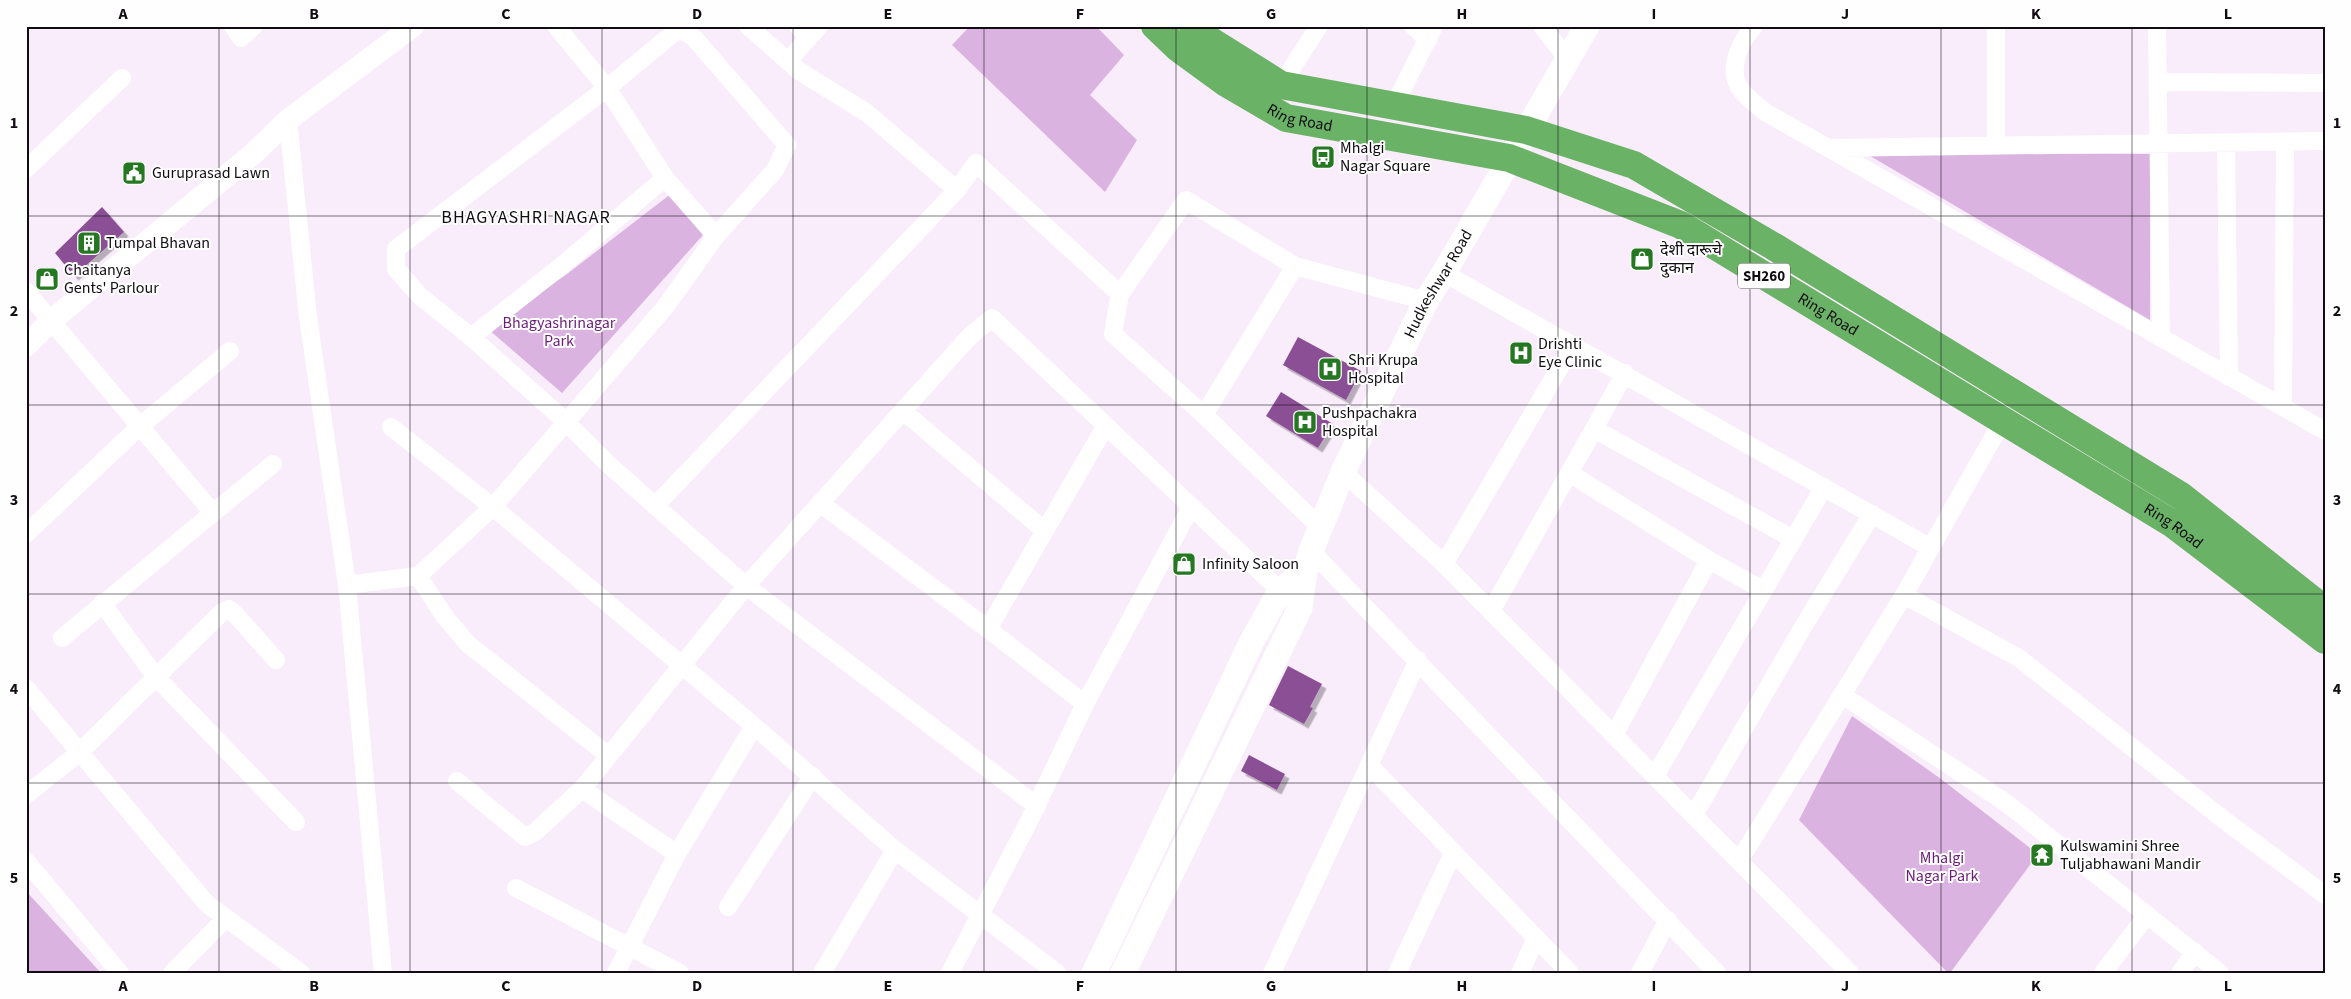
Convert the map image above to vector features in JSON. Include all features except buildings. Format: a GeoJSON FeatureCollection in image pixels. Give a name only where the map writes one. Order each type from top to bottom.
{"type":"FeatureCollection","features":[{"type":"Feature","properties":{"kind":"highway","name":"Ring Road"},"geometry":{"type":"LineString","coordinates":[[1155,26],[1178,48],[1226,83],[1286,118],[1509,158],[1681,225],[2173,524],[2325,640]]}},
{"type":"Feature","properties":{"kind":"highway","name":"Ring Road"},"geometry":{"type":"LineString","coordinates":[[1193,26],[1211,41],[1281,85],[1526,130],[1634,165],[1773,246],[2181,496],[2325,610]]}},
{"type":"Feature","properties":{"kind":"main road","name":"Hudkeshwar Road"},"geometry":{"type":"LineString","coordinates":[[1123,973],[1300,608],[1308,561],[1320,527],[1343,472],[1426,301],[1587,26]]}},
{"type":"Feature","properties":{"kind":"main road"},"geometry":{"type":"LineString","coordinates":[[1094,973],[1218,708],[1280,591],[1308,561]]}},
{"type":"Feature","properties":{"kind":"street"},"geometry":{"type":"LineString","coordinates":[[233,26],[241,38],[254,26]]}},
{"type":"Feature","properties":{"kind":"street"},"geometry":{"type":"LineString","coordinates":[[26,346],[51,321],[253,154],[288,120],[413,26]]}},
{"type":"Feature","properties":{"kind":"street"},"geometry":{"type":"LineString","coordinates":[[556,26],[607,88],[665,178],[716,236]]}},
{"type":"Feature","properties":{"kind":"street"},"geometry":{"type":"LineString","coordinates":[[748,26],[799,70],[867,113],[957,190]]}},
{"type":"Feature","properties":{"kind":"street"},"geometry":{"type":"LineString","coordinates":[[1394,106],[1431,33],[1413,26]]}},
{"type":"Feature","properties":{"kind":"street"},"geometry":{"type":"LineString","coordinates":[[1542,26],[1568,60]]}},
{"type":"Feature","properties":{"kind":"street"},"geometry":{"type":"LineString","coordinates":[[1754,26],[1746,35],[1735,62],[1735,78],[1740,88],[1765,112],[2325,431]]}},
{"type":"Feature","properties":{"kind":"street"},"geometry":{"type":"LineString","coordinates":[[1996,26],[1996,146]]}},
{"type":"Feature","properties":{"kind":"street"},"geometry":{"type":"LineString","coordinates":[[2157,26],[2161,338]]}},
{"type":"Feature","properties":{"kind":"street"},"geometry":{"type":"LineString","coordinates":[[788,61],[808,30]]}},
{"type":"Feature","properties":{"kind":"street"},"geometry":{"type":"LineString","coordinates":[[1281,85],[1311,30]]}},
{"type":"Feature","properties":{"kind":"street"},"geometry":{"type":"LineString","coordinates":[[347,585],[418,576],[493,507],[565,421],[666,306],[716,236],[775,170],[787,146],[695,39],[686,32],[676,31],[607,88],[396,249],[396,269],[420,296],[471,337],[565,421],[608,464],[746,586],[1037,806]]}},
{"type":"Feature","properties":{"kind":"street"},"geometry":{"type":"LineString","coordinates":[[26,169],[122,78]]}},
{"type":"Feature","properties":{"kind":"street"},"geometry":{"type":"LineString","coordinates":[[2158,82],[2325,83]]}},
{"type":"Feature","properties":{"kind":"street"},"geometry":{"type":"LineString","coordinates":[[288,120],[308,317],[347,585],[383,973]]}},
{"type":"Feature","properties":{"kind":"street"},"geometry":{"type":"LineString","coordinates":[[1828,148],[2325,141]]}},
{"type":"Feature","properties":{"kind":"street"},"geometry":{"type":"LineString","coordinates":[[2283,407],[2285,142]]}},
{"type":"Feature","properties":{"kind":"street"},"geometry":{"type":"LineString","coordinates":[[2226,143],[2229,377]]}},
{"type":"Feature","properties":{"kind":"street"},"geometry":{"type":"LineString","coordinates":[[655,506],[957,190],[976,164],[1120,294]]}},
{"type":"Feature","properties":{"kind":"street"},"geometry":{"type":"LineString","coordinates":[[471,337],[665,178]]}},
{"type":"Feature","properties":{"kind":"street"},"geometry":{"type":"LineString","coordinates":[[1320,527],[1204,416],[1113,334],[1120,294],[1186,200],[1296,266],[1426,301]]}},
{"type":"Feature","properties":{"kind":"street"},"geometry":{"type":"LineString","coordinates":[[1204,416],[1296,266]]}},
{"type":"Feature","properties":{"kind":"street"},"geometry":{"type":"LineString","coordinates":[[1444,273],[1931,548]]}},
{"type":"Feature","properties":{"kind":"street"},"geometry":{"type":"LineString","coordinates":[[26,291],[213,513]]}},
{"type":"Feature","properties":{"kind":"street"},"geometry":{"type":"LineString","coordinates":[[457,781],[525,837],[535,832],[582,789],[746,586],[969,337],[992,318],[1105,427],[1300,608]]}},
{"type":"Feature","properties":{"kind":"street"},"geometry":{"type":"LineString","coordinates":[[1444,564],[1573,345]]}},
{"type":"Feature","properties":{"kind":"street"},"geometry":{"type":"LineString","coordinates":[[26,534],[139,427],[230,351]]}},
{"type":"Feature","properties":{"kind":"street"},"geometry":{"type":"LineString","coordinates":[[1491,611],[1625,374]]}},
{"type":"Feature","properties":{"kind":"street"},"geometry":{"type":"LineString","coordinates":[[903,411],[1045,531]]}},
{"type":"Feature","properties":{"kind":"street"},"geometry":{"type":"LineString","coordinates":[[1739,860],[1904,595],[2003,420]]}},
{"type":"Feature","properties":{"kind":"street"},"geometry":{"type":"LineString","coordinates":[[391,427],[493,507],[682,665],[813,776],[895,850],[1057,973]]}},
{"type":"Feature","properties":{"kind":"street"},"geometry":{"type":"LineString","coordinates":[[988,629],[1105,427]]}},
{"type":"Feature","properties":{"kind":"street"},"geometry":{"type":"LineString","coordinates":[[1594,429],[1793,539]]}},
{"type":"Feature","properties":{"kind":"street"},"geometry":{"type":"LineString","coordinates":[[62,638],[273,464]]}},
{"type":"Feature","properties":{"kind":"street"},"geometry":{"type":"LineString","coordinates":[[1343,472],[1444,564],[1850,973]]}},
{"type":"Feature","properties":{"kind":"street"},"geometry":{"type":"LineString","coordinates":[[1569,473],[1710,560],[1763,590]]}},
{"type":"Feature","properties":{"kind":"street"},"geometry":{"type":"LineString","coordinates":[[1655,776],[1824,486]]}},
{"type":"Feature","properties":{"kind":"street"},"geometry":{"type":"LineString","coordinates":[[820,503],[1086,704]]}},
{"type":"Feature","properties":{"kind":"street"},"geometry":{"type":"LineString","coordinates":[[950,973],[1037,806],[1086,704],[1191,506]]}},
{"type":"Feature","properties":{"kind":"street"},"geometry":{"type":"LineString","coordinates":[[1694,815],[1803,627],[1872,514]]}},
{"type":"Feature","properties":{"kind":"street"},"geometry":{"type":"LineString","coordinates":[[1614,735],[1710,560]]}},
{"type":"Feature","properties":{"kind":"street"},"geometry":{"type":"LineString","coordinates":[[1308,561],[1418,660],[1717,973]]}},
{"type":"Feature","properties":{"kind":"street"},"geometry":{"type":"LineString","coordinates":[[418,576],[445,617],[468,644],[609,756]]}},
{"type":"Feature","properties":{"kind":"street"},"geometry":{"type":"LineString","coordinates":[[1904,595],[2019,658],[2224,820],[2325,896]]}},
{"type":"Feature","properties":{"kind":"street"},"geometry":{"type":"LineString","coordinates":[[102,604],[155,676],[296,822]]}},
{"type":"Feature","properties":{"kind":"street"},"geometry":{"type":"LineString","coordinates":[[26,795],[80,752],[222,612],[229,610],[276,660]]}},
{"type":"Feature","properties":{"kind":"street"},"geometry":{"type":"LineString","coordinates":[[1272,973],[1418,660]]}},
{"type":"Feature","properties":{"kind":"street"},"geometry":{"type":"LineString","coordinates":[[26,688],[207,904],[301,973]]}},
{"type":"Feature","properties":{"kind":"street"},"geometry":{"type":"LineString","coordinates":[[1842,695],[2005,802],[2220,973]]}},
{"type":"Feature","properties":{"kind":"street"},"geometry":{"type":"LineString","coordinates":[[616,973],[677,854],[754,726]]}},
{"type":"Feature","properties":{"kind":"street"},"geometry":{"type":"LineString","coordinates":[[1370,766],[1570,973]]}},
{"type":"Feature","properties":{"kind":"street"},"geometry":{"type":"LineString","coordinates":[[728,907],[813,776]]}},
{"type":"Feature","properties":{"kind":"street"},"geometry":{"type":"LineString","coordinates":[[582,789],[677,854]]}},
{"type":"Feature","properties":{"kind":"street"},"geometry":{"type":"LineString","coordinates":[[822,973],[895,850]]}},
{"type":"Feature","properties":{"kind":"street"},"geometry":{"type":"LineString","coordinates":[[1397,973],[1453,852]]}},
{"type":"Feature","properties":{"kind":"street"},"geometry":{"type":"LineString","coordinates":[[26,861],[120,973]]}},
{"type":"Feature","properties":{"kind":"street"},"geometry":{"type":"LineString","coordinates":[[516,888],[680,973]]}},
{"type":"Feature","properties":{"kind":"street"},"geometry":{"type":"LineString","coordinates":[[2103,973],[2147,915]]}},
{"type":"Feature","properties":{"kind":"street"},"geometry":{"type":"LineString","coordinates":[[172,973],[226,918]]}},
{"type":"Feature","properties":{"kind":"street"},"geometry":{"type":"LineString","coordinates":[[1640,973],[1668,920]]}},
{"type":"Feature","properties":{"kind":"street"},"geometry":{"type":"LineString","coordinates":[[1520,973],[1536,938]]}},
{"type":"Feature","properties":{"kind":"street"},"geometry":{"type":"LineString","coordinates":[[2180,973],[2195,952]]}},
{"type":"Feature","properties":{"kind":"green space"},"geometry":{"type":"Polygon","coordinates":[[[970,26],[1096,26],[1124,55],[1090,95],[1137,140],[1105,192],[952,45],[970,26]]]}},
{"type":"Feature","properties":{"kind":"green space"},"geometry":{"type":"Polygon","coordinates":[[[1865,153],[2150,154],[2150,320],[1865,153]]]}},
{"type":"Feature","properties":{"kind":"green space","name":"Bhagyashrinagar Park"},"geometry":{"type":"Polygon","coordinates":[[[672,193],[703,235],[562,393],[488,329],[567,274],[672,193]]]}},
{"type":"Feature","properties":{"kind":"green space","name":"Mhalgi Nagar Park"},"geometry":{"type":"Polygon","coordinates":[[[1852,716],[1941,779],[2038,854],[1950,973],[1799,820],[1852,716]]]}},
{"type":"Feature","properties":{"kind":"green space"},"geometry":{"type":"Polygon","coordinates":[[[26,891],[101,973],[26,973],[26,891]]]}},
{"type":"Feature","properties":{"kind":"place","name":"Mhalgi Nagar Square"},"geometry":{"type":"Point","coordinates":[1323,157]}},
{"type":"Feature","properties":{"kind":"place","name":"Guruprasad Lawn"},"geometry":{"type":"Point","coordinates":[134,173]}},
{"type":"Feature","properties":{"kind":"place","name":"Tumpal Bhavan"},"geometry":{"type":"Point","coordinates":[89,243]}},
{"type":"Feature","properties":{"kind":"place","name":"देशी दारूचे दुकान"},"geometry":{"type":"Point","coordinates":[1642,259]}},
{"type":"Feature","properties":{"kind":"place","name":"Chaitanya Gents' Parlour"},"geometry":{"type":"Point","coordinates":[47,279]}},
{"type":"Feature","properties":{"kind":"place","name":"Drishti Eye Clinic"},"geometry":{"type":"Point","coordinates":[1521,353]}},
{"type":"Feature","properties":{"kind":"place","name":"Shri Krupa Hospital"},"geometry":{"type":"Point","coordinates":[1330,369]}},
{"type":"Feature","properties":{"kind":"place","name":"Pushpachakra Hospital"},"geometry":{"type":"Point","coordinates":[1305,422]}},
{"type":"Feature","properties":{"kind":"place","name":"Infinity Saloon"},"geometry":{"type":"Point","coordinates":[1184,564]}},
{"type":"Feature","properties":{"kind":"place","name":"Kulswamini Shree Tuljabhawani Mandir"},"geometry":{"type":"Point","coordinates":[2042,855]}},
{"type":"Feature","properties":{"kind":"district","name":"BHAGYASHRI NAGAR"},"geometry":{"type":"Point","coordinates":[526,217]}}]}
